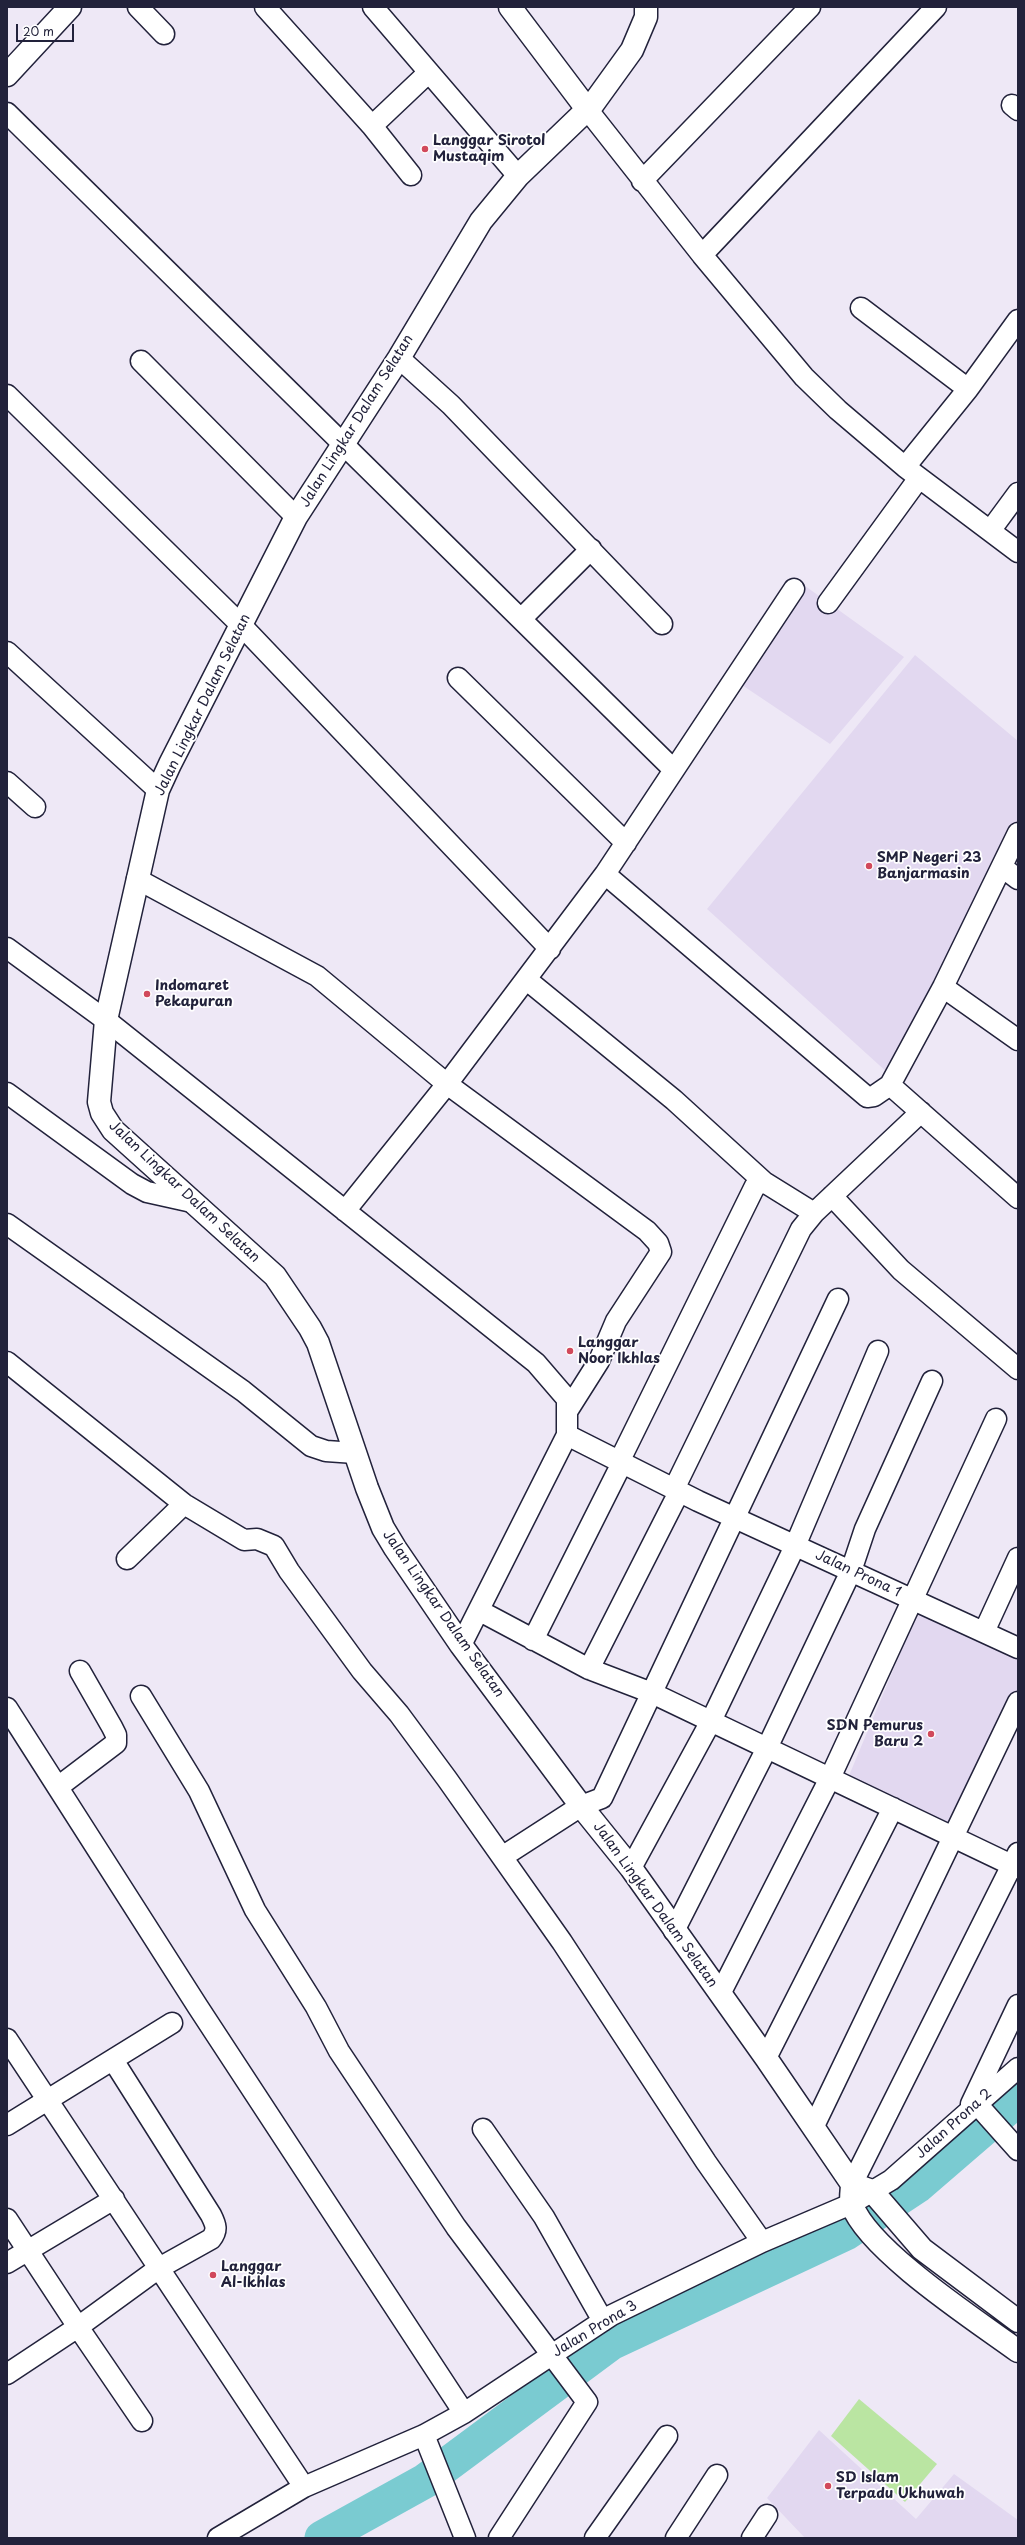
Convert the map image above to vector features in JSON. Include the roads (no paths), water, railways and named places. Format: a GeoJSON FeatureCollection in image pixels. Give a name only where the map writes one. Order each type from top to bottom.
{"type":"FeatureCollection","features":[{"type":"Feature","properties":{"kind":"main road"},"geometry":{"type":"LineString","coordinates":[[7,75],[70,7]]}},
{"type":"Feature","properties":{"kind":"main road"},"geometry":{"type":"LineString","coordinates":[[510,7],[588,109]]}},
{"type":"Feature","properties":{"kind":"main road","name":"Jalan Lingkar Dalam Selatan"},"geometry":{"type":"LineString","coordinates":[[646,7],[646,17],[632,50],[588,109],[518,176],[480,221],[399,358],[296,517],[241,625],[158,790],[106,1020],[98,1095],[102,1113],[113,1130],[275,1276],[293,1301],[318,1343],[355,1453],[383,1528],[461,1645],[581,1806],[631,1868],[674,1931],[814,2126],[856,2206],[903,2265],[1018,2352]]}},
{"type":"Feature","properties":{"kind":"main road"},"geometry":{"type":"LineString","coordinates":[[856,2206],[874,2193],[922,2249],[1018,2321]]}},
{"type":"Feature","properties":{"kind":"street"},"geometry":{"type":"LineString","coordinates":[[138,7],[164,34]]}},
{"type":"Feature","properties":{"kind":"street"},"geometry":{"type":"LineString","coordinates":[[265,7],[372,126],[411,175]]}},
{"type":"Feature","properties":{"kind":"street"},"geometry":{"type":"LineString","coordinates":[[372,7],[518,176]]}},
{"type":"Feature","properties":{"kind":"street"},"geometry":{"type":"LineString","coordinates":[[642,181],[810,7]]}},
{"type":"Feature","properties":{"kind":"street"},"geometry":{"type":"LineString","coordinates":[[702,256],[936,7]]}},
{"type":"Feature","properties":{"kind":"street"},"geometry":{"type":"LineString","coordinates":[[372,126],[428,73]]}},
{"type":"Feature","properties":{"kind":"street"},"geometry":{"type":"LineString","coordinates":[[588,109],[642,181],[702,256],[804,376],[838,410],[912,472],[1018,552]]}},
{"type":"Feature","properties":{"kind":"street"},"geometry":{"type":"LineString","coordinates":[[7,113],[522,618],[674,770]]}},
{"type":"Feature","properties":{"kind":"street"},"geometry":{"type":"LineString","coordinates":[[861,308],[968,389]]}},
{"type":"Feature","properties":{"kind":"street"},"geometry":{"type":"LineString","coordinates":[[828,603],[912,472],[968,389],[1018,320]]}},
{"type":"Feature","properties":{"kind":"street"},"geometry":{"type":"LineString","coordinates":[[399,358],[451,405],[662,624]]}},
{"type":"Feature","properties":{"kind":"street"},"geometry":{"type":"LineString","coordinates":[[141,361],[296,517]]}},
{"type":"Feature","properties":{"kind":"street"},"geometry":{"type":"LineString","coordinates":[[7,395],[241,625],[550,949]]}},
{"type":"Feature","properties":{"kind":"street"},"geometry":{"type":"LineString","coordinates":[[990,531],[1018,493]]}},
{"type":"Feature","properties":{"kind":"street"},"geometry":{"type":"LineString","coordinates":[[522,618],[591,549]]}},
{"type":"Feature","properties":{"kind":"street"},"geometry":{"type":"LineString","coordinates":[[345,1211],[447,1084],[527,980],[605,874],[794,589]]}},
{"type":"Feature","properties":{"kind":"street"},"geometry":{"type":"LineString","coordinates":[[7,652],[158,790]]}},
{"type":"Feature","properties":{"kind":"street"},"geometry":{"type":"LineString","coordinates":[[458,678],[626,843]]}},
{"type":"Feature","properties":{"kind":"street"},"geometry":{"type":"LineString","coordinates":[[7,782],[35,808]]}},
{"type":"Feature","properties":{"kind":"street"},"geometry":{"type":"LineString","coordinates":[[605,874],[867,1097],[874,1096],[890,1084],[943,987],[1018,833]]}},
{"type":"Feature","properties":{"kind":"street"},"geometry":{"type":"LineString","coordinates":[[1002,868],[1018,879]]}},
{"type":"Feature","properties":{"kind":"street"},"geometry":{"type":"LineString","coordinates":[[137,878],[317,976],[447,1084],[647,1231],[660,1246],[658,1259],[650,1267],[616,1321],[598,1361],[568,1410]]}},
{"type":"Feature","properties":{"kind":"street"},"geometry":{"type":"LineString","coordinates":[[7,948],[106,1020],[536,1363],[563,1393],[567,1400],[568,1410],[567,1435],[480,1611],[461,1645]]}},
{"type":"Feature","properties":{"kind":"street"},"geometry":{"type":"LineString","coordinates":[[527,980],[674,1100],[764,1182],[814,1213]]}},
{"type":"Feature","properties":{"kind":"street"},"geometry":{"type":"LineString","coordinates":[[943,987],[1018,1040]]}},
{"type":"Feature","properties":{"kind":"street"},"geometry":{"type":"LineString","coordinates":[[890,1084],[1018,1198]]}},
{"type":"Feature","properties":{"kind":"street"},"geometry":{"type":"LineString","coordinates":[[7,1093],[132,1184],[146,1192],[192,1202]]}},
{"type":"Feature","properties":{"kind":"street"},"geometry":{"type":"LineString","coordinates":[[590,1669],[677,1490],[770,1291],[802,1229],[814,1213],[921,1112]]}},
{"type":"Feature","properties":{"kind":"street"},"geometry":{"type":"LineString","coordinates":[[533,1640],[753,1189],[764,1182]]}},
{"type":"Feature","properties":{"kind":"street"},"geometry":{"type":"LineString","coordinates":[[832,1196],[902,1270],[1018,1369]]}},
{"type":"Feature","properties":{"kind":"street"},"geometry":{"type":"LineString","coordinates":[[7,1224],[242,1391],[311,1446],[326,1451],[355,1453]]}},
{"type":"Feature","properties":{"kind":"street"},"geometry":{"type":"LineString","coordinates":[[502,1857],[581,1806],[602,1798],[736,1518],[795,1386],[838,1299]]}},
{"type":"Feature","properties":{"kind":"street"},"geometry":{"type":"LineString","coordinates":[[631,1868],[711,1721],[795,1546],[878,1351]]}},
{"type":"Feature","properties":{"kind":"street"},"geometry":{"type":"LineString","coordinates":[[7,1362],[184,1504],[244,1540],[257,1539],[274,1546],[289,1571],[362,1671],[399,1714],[502,1857],[612,2016],[706,2162],[762,2242]]}},
{"type":"Feature","properties":{"kind":"street"},"geometry":{"type":"LineString","coordinates":[[674,1931],[768,1748],[851,1571],[865,1529],[932,1381]]}},
{"type":"Feature","properties":{"kind":"street"},"geometry":{"type":"LineString","coordinates":[[720,1994],[830,1778],[996,1419]]}},
{"type":"Feature","properties":{"kind":"street","name":"Jalan Prona 1"},"geometry":{"type":"LineString","coordinates":[[567,1435],[698,1501],[1018,1648]]}},
{"type":"Feature","properties":{"kind":"street"},"geometry":{"type":"LineString","coordinates":[[127,1559],[184,1504]]}},
{"type":"Feature","properties":{"kind":"street"},"geometry":{"type":"LineString","coordinates":[[984,1632],[1018,1558]]}},
{"type":"Feature","properties":{"kind":"street"},"geometry":{"type":"LineString","coordinates":[[480,1611],[590,1669],[652,1693],[955,1838],[1016,1862],[856,2206]]}},
{"type":"Feature","properties":{"kind":"street"},"geometry":{"type":"LineString","coordinates":[[58,1787],[116,1743],[116,1735],[112,1726],[80,1671]]}},
{"type":"Feature","properties":{"kind":"street"},"geometry":{"type":"LineString","coordinates":[[141,1696],[199,1791],[255,1910],[316,2007],[339,2051],[456,2227],[551,2356],[587,2402],[499,2538]]}},
{"type":"Feature","properties":{"kind":"street"},"geometry":{"type":"LineString","coordinates":[[814,2126],[955,1838],[1018,1702]]}},
{"type":"Feature","properties":{"kind":"street"},"geometry":{"type":"LineString","coordinates":[[7,1708],[198,2007],[464,2413]]}},
{"type":"Feature","properties":{"kind":"street"},"geometry":{"type":"LineString","coordinates":[[766,2058],[893,1808]]}},
{"type":"Feature","properties":{"kind":"street"},"geometry":{"type":"LineString","coordinates":[[1018,2005],[976,2108],[1018,2150]]}},
{"type":"Feature","properties":{"kind":"street"},"geometry":{"type":"LineString","coordinates":[[7,2125],[48,2098],[172,2023]]}},
{"type":"Feature","properties":{"kind":"street"},"geometry":{"type":"LineString","coordinates":[[7,2039],[48,2098],[304,2487]]}},
{"type":"Feature","properties":{"kind":"street"},"geometry":{"type":"LineString","coordinates":[[7,2374],[78,2327],[159,2268],[211,2239],[216,2233],[215,2224],[113,2060]]}},
{"type":"Feature","properties":{"kind":"street","name":"Jalan Prona 2"},"geometry":{"type":"LineString","coordinates":[[874,2193],[976,2108],[1018,2068]]}},
{"type":"Feature","properties":{"kind":"street"},"geometry":{"type":"LineString","coordinates":[[483,2129],[541,2212],[603,2321]]}},
{"type":"Feature","properties":{"kind":"street"},"geometry":{"type":"LineString","coordinates":[[7,2263],[114,2199]]}},
{"type":"Feature","properties":{"kind":"street","name":"Jalan Prona 3"},"geometry":{"type":"LineString","coordinates":[[218,2538],[304,2487],[426,2441],[464,2413],[603,2321],[762,2242],[856,2206]]}},
{"type":"Feature","properties":{"kind":"street"},"geometry":{"type":"LineString","coordinates":[[7,2219],[142,2421]]}},
{"type":"Feature","properties":{"kind":"street"},"geometry":{"type":"LineString","coordinates":[[595,2538],[667,2436]]}},
{"type":"Feature","properties":{"kind":"street"},"geometry":{"type":"LineString","coordinates":[[426,2441],[465,2538]]}},
{"type":"Feature","properties":{"kind":"street"},"geometry":{"type":"LineString","coordinates":[[676,2538],[717,2475]]}},
{"type":"Feature","properties":{"kind":"street"},"geometry":{"type":"LineString","coordinates":[[752,2538],[767,2515]]}},
{"type":"Feature","properties":{"kind":"waterway"},"geometry":{"type":"LineString","coordinates":[[322,2538],[425,2481],[611,2343],[846,2233],[917,2186],[1018,2099]]}},
{"type":"Feature","properties":{"kind":"place","name":"Langgar Sirotol Mustaqim"},"geometry":{"type":"Point","coordinates":[425,149]}},
{"type":"Feature","properties":{"kind":"place","name":"SMP Negeri 23 Banjarmasin"},"geometry":{"type":"Point","coordinates":[869,866]}},
{"type":"Feature","properties":{"kind":"place","name":"Indomaret Pekapuran"},"geometry":{"type":"Point","coordinates":[147,994]}},
{"type":"Feature","properties":{"kind":"place","name":"Langgar Noor Ikhlas"},"geometry":{"type":"Point","coordinates":[570,1351]}},
{"type":"Feature","properties":{"kind":"place","name":"SDN Pemurus Baru 2"},"geometry":{"type":"Point","coordinates":[931,1734]}},
{"type":"Feature","properties":{"kind":"place","name":"Langgar Al-Ikhlas"},"geometry":{"type":"Point","coordinates":[213,2275]}},
{"type":"Feature","properties":{"kind":"place","name":"SD Islam Terpadu Ukhuwah"},"geometry":{"type":"Point","coordinates":[828,2486]}}]}
